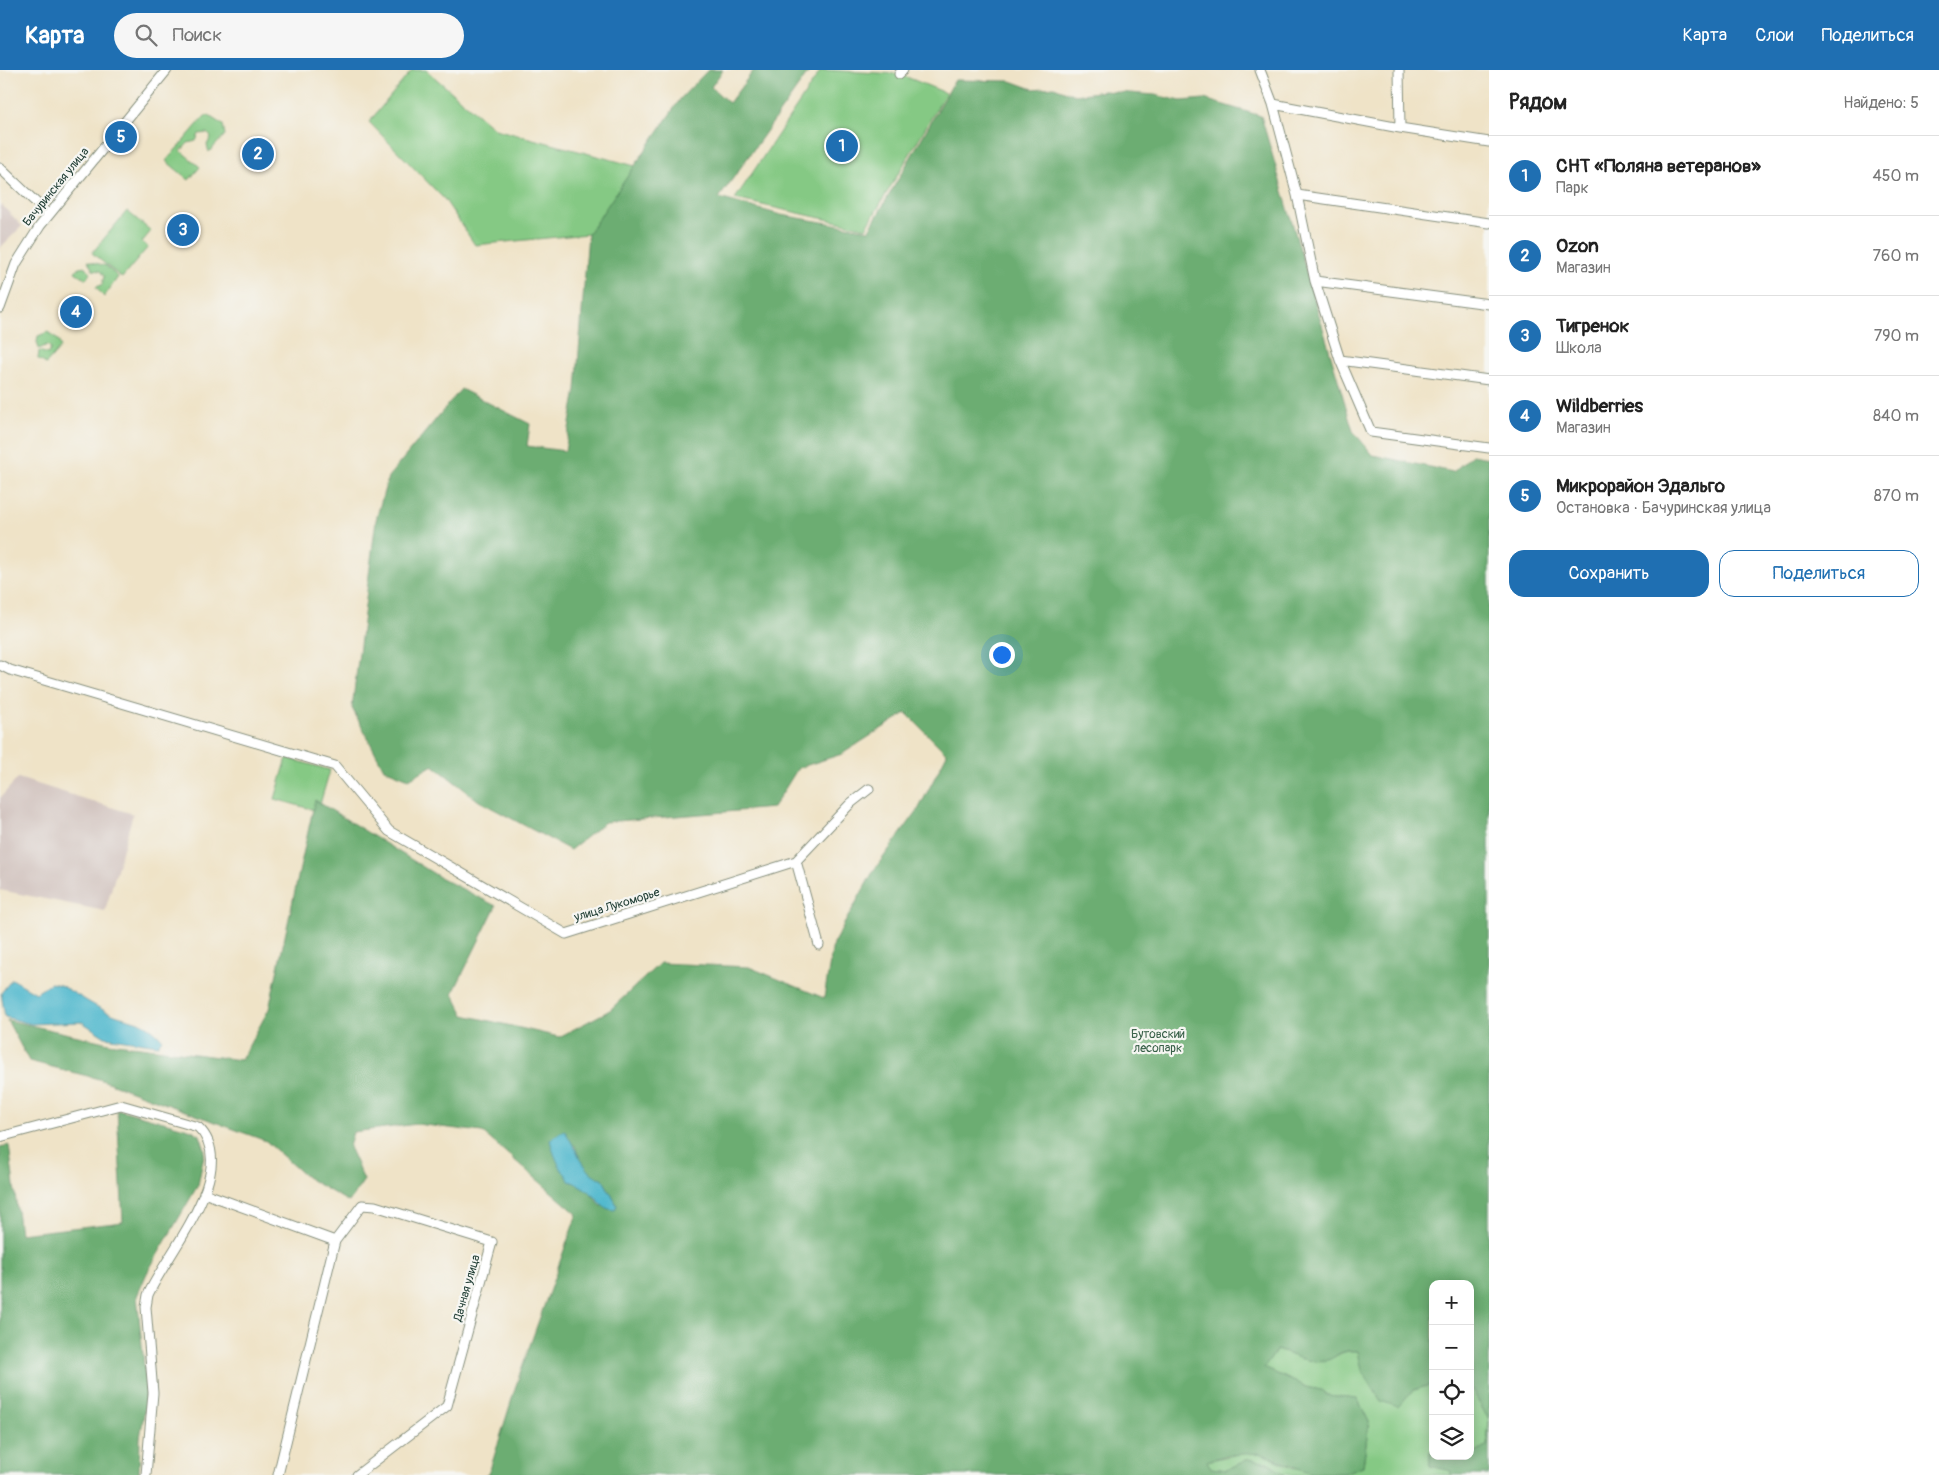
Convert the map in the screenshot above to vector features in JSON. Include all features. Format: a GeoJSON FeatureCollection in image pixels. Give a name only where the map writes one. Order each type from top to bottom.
{"type":"FeatureCollection","features":[{"type":"Feature","properties":{"kind":"street","name":"Бачуринская улица"},"geometry":{"type":"LineString","coordinates":[[0,308],[16,264],[48,214],[167,70]]}},
{"type":"Feature","properties":{"kind":"street"},"geometry":{"type":"LineString","coordinates":[[1260,70],[1273,104],[1297,195],[1315,281],[1340,360],[1371,432],[1489,448]]}},
{"type":"Feature","properties":{"kind":"street"},"geometry":{"type":"LineString","coordinates":[[1399,70],[1400,128]]}},
{"type":"Feature","properties":{"kind":"street"},"geometry":{"type":"LineString","coordinates":[[1273,104],[1400,128],[1489,142]]}},
{"type":"Feature","properties":{"kind":"street"},"geometry":{"type":"LineString","coordinates":[[0,168],[48,214]]}},
{"type":"Feature","properties":{"kind":"street"},"geometry":{"type":"LineString","coordinates":[[1297,195],[1489,223]]}},
{"type":"Feature","properties":{"kind":"street"},"geometry":{"type":"LineString","coordinates":[[1315,281],[1489,304]]}},
{"type":"Feature","properties":{"kind":"street"},"geometry":{"type":"LineString","coordinates":[[1340,360],[1489,380]]}},
{"type":"Feature","properties":{"kind":"street","name":"улица Лукоморье"},"geometry":{"type":"LineString","coordinates":[[0,665],[10,670],[335,766],[389,831],[566,934],[796,862]]}},
{"type":"Feature","properties":{"kind":"street"},"geometry":{"type":"LineString","coordinates":[[819,944],[796,862],[851,802],[868,789]]}},
{"type":"Feature","properties":{"kind":"street"},"geometry":{"type":"LineString","coordinates":[[0,1137],[112,1106],[130,1107],[198,1127],[206,1136],[211,1148],[211,1164],[204,1193],[188,1229],[148,1295],[146,1307],[153,1393],[146,1475]]}},
{"type":"Feature","properties":{"kind":"street"},"geometry":{"type":"LineString","coordinates":[[204,1193],[335,1241]]}},
{"type":"Feature","properties":{"kind":"street","name":"Дачная улица"},"geometry":{"type":"LineString","coordinates":[[278,1475],[335,1241],[362,1205],[375,1206],[492,1242],[447,1406],[358,1475]]}},
{"type":"Feature","properties":{"kind":"shaded area"},"geometry":{"type":"Polygon","coordinates":[[[0,203],[22,226],[0,248],[0,203]]]}},
{"type":"Feature","properties":{"kind":"shaded area"},"geometry":{"type":"Polygon","coordinates":[[[18,778],[133,814],[105,911],[0,890],[0,798],[18,778]]]}},
{"type":"Feature","properties":{"kind":"green space"},"geometry":{"type":"Polygon","coordinates":[[[412,70],[426,70],[495,129],[635,166],[588,234],[475,245],[445,200],[369,122],[412,70]]]}},
{"type":"Feature","properties":{"kind":"green space","name":"Бутовский лесопарк"},"geometry":{"type":"Polygon","coordinates":[[[708,70],[723,70],[711,87],[729,103],[754,70],[810,70],[719,198],[781,215],[869,230],[955,80],[1011,81],[1033,89],[1054,87],[1075,95],[1104,91],[1155,95],[1181,101],[1204,99],[1261,116],[1353,431],[1373,455],[1453,472],[1472,455],[1489,458],[1489,1420],[1474,1394],[1474,1280],[1429,1280],[1429,1385],[1413,1390],[1398,1407],[1381,1401],[1362,1370],[1358,1351],[1342,1352],[1329,1360],[1318,1362],[1277,1350],[1264,1368],[1306,1387],[1321,1390],[1327,1395],[1357,1398],[1369,1422],[1363,1466],[1345,1473],[1311,1473],[1260,1453],[1227,1455],[1207,1461],[1211,1468],[1226,1470],[1249,1459],[1272,1464],[1285,1475],[485,1475],[489,1473],[520,1373],[577,1214],[482,1132],[417,1124],[353,1132],[349,1147],[364,1180],[349,1202],[306,1177],[266,1141],[99,1079],[29,1061],[7,1020],[109,1043],[241,1060],[269,1009],[315,800],[441,878],[496,906],[453,993],[464,1015],[559,1037],[610,1010],[660,963],[749,967],[824,998],[833,944],[874,870],[918,810],[947,754],[906,713],[842,754],[798,768],[773,808],[605,822],[570,850],[479,801],[433,765],[409,779],[384,769],[352,708],[376,520],[388,477],[461,389],[530,424],[527,446],[565,451],[576,390],[588,234],[681,98],[708,70]],[[575,1145],[558,1160],[569,1181],[587,1190],[601,1206],[617,1205],[602,1178],[588,1171],[581,1161],[575,1145]]]}},
{"type":"Feature","properties":{"kind":"green space"},"geometry":{"type":"Polygon","coordinates":[[[821,70],[899,74],[946,93],[866,228],[735,199],[821,70]]]}},
{"type":"Feature","properties":{"kind":"green space"},"geometry":{"type":"Polygon","coordinates":[[[205,116],[209,116],[223,125],[225,135],[209,152],[207,145],[211,137],[207,133],[199,134],[196,141],[188,143],[181,151],[200,167],[189,180],[166,161],[205,116]]]}},
{"type":"Feature","properties":{"kind":"green space"},"geometry":{"type":"Polygon","coordinates":[[[127,211],[151,231],[142,242],[148,247],[122,278],[92,253],[127,211]]]}},
{"type":"Feature","properties":{"kind":"green space"},"geometry":{"type":"Polygon","coordinates":[[[88,261],[106,266],[118,277],[104,297],[96,287],[102,285],[104,276],[100,271],[93,270],[88,261]]]}},
{"type":"Feature","properties":{"kind":"green space"},"geometry":{"type":"Polygon","coordinates":[[[84,266],[91,272],[86,279],[75,272],[84,266]]]}},
{"type":"Feature","properties":{"kind":"green space"},"geometry":{"type":"Polygon","coordinates":[[[48,332],[58,340],[61,347],[46,364],[38,359],[39,351],[48,354],[51,348],[47,345],[39,349],[37,342],[38,336],[48,332]]]}},
{"type":"Feature","properties":{"kind":"green space"},"geometry":{"type":"Polygon","coordinates":[[[287,758],[330,770],[318,811],[275,799],[287,758]]]}},
{"type":"Feature","properties":{"kind":"green space"},"geometry":{"type":"Polygon","coordinates":[[[117,1109],[192,1130],[200,1135],[205,1150],[198,1185],[147,1273],[137,1296],[147,1395],[140,1438],[139,1475],[0,1475],[0,1148],[9,1145],[20,1234],[123,1222],[117,1109]]]}},
{"type":"Feature","properties":{"kind":"green space"},"geometry":{"type":"Polygon","coordinates":[[[1276,1350],[1314,1361],[1326,1360],[1344,1352],[1358,1351],[1362,1370],[1381,1401],[1429,1385],[1430,1465],[1453,1471],[1452,1475],[1285,1475],[1272,1464],[1249,1459],[1226,1470],[1211,1468],[1206,1461],[1243,1453],[1260,1453],[1295,1468],[1363,1466],[1369,1422],[1357,1398],[1327,1395],[1321,1390],[1306,1387],[1264,1368],[1276,1350]]]}},
{"type":"Feature","properties":{"kind":"green space"},"geometry":{"type":"Polygon","coordinates":[[[1474,1394],[1489,1420],[1487,1446],[1474,1454],[1474,1394]]]}},
{"type":"Feature","properties":{"kind":"green space"},"geometry":{"type":"Polygon","coordinates":[[[1489,1420],[1489,1475],[1452,1475],[1452,1471],[1430,1466],[1430,1460],[1474,1460],[1474,1454],[1487,1446],[1489,1420]]]}},
{"type":"Feature","properties":{"kind":"water"},"geometry":{"type":"Polygon","coordinates":[[[12,979],[36,993],[51,983],[60,985],[108,1012],[146,1025],[162,1039],[158,1045],[105,1037],[82,1022],[31,1024],[5,1017],[1,993],[12,979]]]}},
{"type":"Feature","properties":{"kind":"water"},"geometry":{"type":"Polygon","coordinates":[[[564,1130],[585,1166],[590,1172],[602,1178],[617,1205],[615,1210],[604,1207],[588,1191],[569,1181],[561,1169],[550,1140],[564,1130]]]}},
{"type":"Feature","properties":{"kind":"place","name":"Микрорайон Эдальго"},"geometry":{"type":"Point","coordinates":[121,137]}},
{"type":"Feature","properties":{"kind":"place","name":"СНТ «Поляна ветеранов»"},"geometry":{"type":"Point","coordinates":[842,146]}},
{"type":"Feature","properties":{"kind":"place","name":"Ozon"},"geometry":{"type":"Point","coordinates":[258,154]}},
{"type":"Feature","properties":{"kind":"place","name":"Тигренок"},"geometry":{"type":"Point","coordinates":[183,230]}},
{"type":"Feature","properties":{"kind":"place","name":"Wildberries"},"geometry":{"type":"Point","coordinates":[76,312]}}]}
